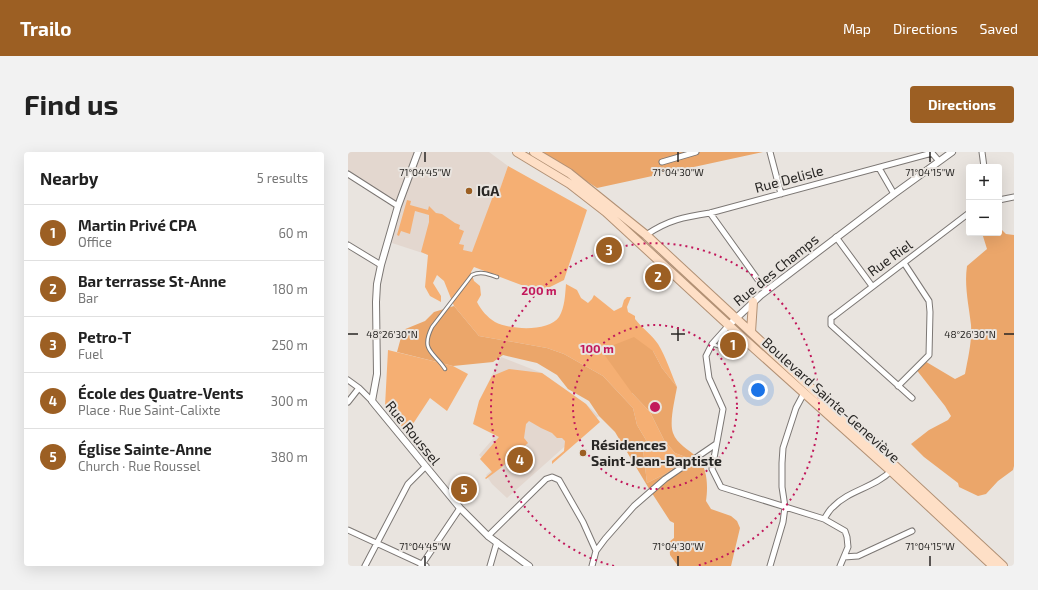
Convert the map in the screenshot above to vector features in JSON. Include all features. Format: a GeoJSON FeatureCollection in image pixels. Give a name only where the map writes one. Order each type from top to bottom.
{"type":"FeatureCollection","features":[{"type":"Feature","properties":{"kind":"main road","name":"Boulevard Sainte-Geneviève"},"geometry":{"type":"LineString","coordinates":[[517,152],[570,184],[606,212],[804,394],[891,471],[993,566]]}},
{"type":"Feature","properties":{"kind":"main road","name":"Boulevard Sainte-Geneviève"},"geometry":{"type":"LineString","coordinates":[[534,152],[569,173],[646,235],[1003,566]]}},
{"type":"Feature","properties":{"kind":"main road"},"geometry":{"type":"LineString","coordinates":[[752,302],[752,332]]}},
{"type":"Feature","properties":{"kind":"street"},"geometry":{"type":"LineString","coordinates":[[372,401],[377,374],[376,302],[381,265],[398,206],[418,152]]}},
{"type":"Feature","properties":{"kind":"street"},"geometry":{"type":"LineString","coordinates":[[662,162],[679,154],[696,152]]}},
{"type":"Feature","properties":{"kind":"street"},"geometry":{"type":"LineString","coordinates":[[770,152],[781,194]]}},
{"type":"Feature","properties":{"kind":"street","name":"Rue des Champs"},"geometry":{"type":"LineString","coordinates":[[840,566],[848,547],[845,531],[824,519],[721,487],[712,469],[723,409],[709,378],[706,356],[712,344],[735,318],[766,290],[952,152]]}},
{"type":"Feature","properties":{"kind":"street"},"geometry":{"type":"LineString","coordinates":[[982,152],[984,164]]}},
{"type":"Feature","properties":{"kind":"street","name":"Rue Delisle"},"geometry":{"type":"LineString","coordinates":[[646,235],[667,222],[710,213],[932,153],[939,161]]}},
{"type":"Feature","properties":{"kind":"street"},"geometry":{"type":"LineString","coordinates":[[879,168],[894,194]]}},
{"type":"Feature","properties":{"kind":"street"},"geometry":{"type":"LineString","coordinates":[[348,174],[398,206]]}},
{"type":"Feature","properties":{"kind":"street"},"geometry":{"type":"LineString","coordinates":[[1002,199],[1014,197]]}},
{"type":"Feature","properties":{"kind":"street"},"geometry":{"type":"LineString","coordinates":[[710,213],[766,290]]}},
{"type":"Feature","properties":{"kind":"street","name":"Rue Riel"},"geometry":{"type":"LineString","coordinates":[[898,386],[831,325],[832,318],[966,215]]}},
{"type":"Feature","properties":{"kind":"street"},"geometry":{"type":"LineString","coordinates":[[836,237],[872,286]]}},
{"type":"Feature","properties":{"kind":"street"},"geometry":{"type":"LineString","coordinates":[[348,245],[381,265]]}},
{"type":"Feature","properties":{"kind":"street"},"geometry":{"type":"LineString","coordinates":[[904,263],[929,301],[930,312],[929,355],[898,386],[912,398]]}},
{"type":"Feature","properties":{"kind":"street","name":"Rue Roussel"},"geometry":{"type":"LineString","coordinates":[[348,380],[359,388],[372,401],[460,508],[488,536],[529,566]]}},
{"type":"Feature","properties":{"kind":"street"},"geometry":{"type":"LineString","coordinates":[[348,402],[359,388]]}},
{"type":"Feature","properties":{"kind":"street"},"geometry":{"type":"LineString","coordinates":[[770,566],[783,522],[785,508],[782,487],[783,448],[800,398],[804,394]]}},
{"type":"Feature","properties":{"kind":"street"},"geometry":{"type":"LineString","coordinates":[[594,565],[596,551],[634,506],[665,479],[716,444]]}},
{"type":"Feature","properties":{"kind":"street"},"geometry":{"type":"LineString","coordinates":[[365,566],[408,484],[425,467]]}},
{"type":"Feature","properties":{"kind":"street"},"geometry":{"type":"LineString","coordinates":[[824,519],[836,503],[880,480],[891,471]]}},
{"type":"Feature","properties":{"kind":"street"},"geometry":{"type":"LineString","coordinates":[[488,536],[546,479],[552,477],[559,480],[583,522],[596,551]]}},
{"type":"Feature","properties":{"kind":"street"},"geometry":{"type":"LineString","coordinates":[[348,530],[423,565],[460,508]]}},
{"type":"Feature","properties":{"kind":"street"},"geometry":{"type":"LineString","coordinates":[[844,557],[858,556],[912,531]]}},
{"type":"Feature","properties":{"kind":"street"},"geometry":{"type":"LineString","coordinates":[[490,566],[497,542]]}},
{"type":"Feature","properties":{"kind":"lane"},"geometry":{"type":"LineString","coordinates":[[445,370],[441,363],[430,352],[427,345],[428,333],[472,275],[476,273],[484,273],[497,277]]}},
{"type":"Feature","properties":{"kind":"lane"},"geometry":{"type":"LineString","coordinates":[[741,354],[743,346],[747,342]]}},
{"type":"Feature","properties":{"kind":"lane"},"geometry":{"type":"LineString","coordinates":[[712,344],[727,349]]}},
{"type":"Feature","properties":{"kind":"shaded area"},"geometry":{"type":"Polygon","coordinates":[[[348,152],[489,152],[508,166],[474,267],[444,260],[392,243],[398,205],[348,173],[348,152]]]}},
{"type":"Feature","properties":{"kind":"shaded area"},"geometry":{"type":"Polygon","coordinates":[[[542,152],[763,152],[597,188],[542,152]]]}},
{"type":"Feature","properties":{"kind":"shaded area"},"geometry":{"type":"Polygon","coordinates":[[[508,166],[587,210],[564,280],[540,292],[474,267],[471,272],[474,281],[480,286],[481,295],[477,302],[484,313],[495,322],[510,327],[529,328],[547,325],[554,322],[559,317],[564,305],[566,284],[577,290],[581,298],[588,303],[594,295],[614,311],[622,307],[624,300],[627,297],[631,297],[627,307],[628,312],[635,316],[635,319],[658,344],[677,387],[662,368],[653,351],[632,393],[650,412],[664,440],[675,453],[688,458],[667,473],[647,483],[643,450],[649,445],[637,425],[633,408],[603,376],[564,354],[547,348],[479,336],[454,306],[444,281],[437,275],[433,283],[441,296],[441,302],[430,296],[425,287],[428,255],[421,252],[429,222],[429,215],[415,211],[410,234],[401,231],[399,236],[397,235],[407,200],[411,201],[410,205],[428,210],[429,206],[436,213],[442,214],[460,225],[459,229],[464,231],[459,244],[464,245],[463,250],[472,252],[496,188],[500,189],[508,166]]]}},
{"type":"Feature","properties":{"kind":"shaded area"},"geometry":{"type":"Polygon","coordinates":[[[1002,230],[1006,234],[1014,235],[1014,466],[1013,470],[998,481],[986,494],[978,496],[959,487],[958,483],[924,457],[911,444],[929,430],[948,420],[951,416],[915,368],[923,360],[955,379],[965,374],[971,338],[971,325],[966,288],[967,266],[987,249],[983,236],[1002,236],[1002,230]]]}},
{"type":"Feature","properties":{"kind":"shaded area"},"geometry":{"type":"Polygon","coordinates":[[[454,306],[479,336],[547,348],[564,354],[603,376],[633,408],[637,425],[649,445],[643,450],[647,483],[667,473],[688,458],[675,453],[664,440],[650,412],[632,393],[601,350],[634,337],[653,351],[662,368],[677,387],[672,417],[673,433],[677,440],[701,461],[707,484],[706,501],[711,509],[731,516],[737,521],[740,528],[731,566],[678,566],[670,555],[669,542],[674,538],[674,523],[670,521],[615,432],[599,416],[589,401],[568,389],[557,375],[537,363],[503,355],[493,362],[453,366],[397,352],[403,330],[425,321],[434,312],[454,306]]]}},
{"type":"Feature","properties":{"kind":"shaded area"},"geometry":{"type":"Polygon","coordinates":[[[728,336],[734,337],[747,349],[742,358],[714,350],[723,341],[724,342],[728,336]]]}},
{"type":"Feature","properties":{"kind":"shaded area"},"geometry":{"type":"Polygon","coordinates":[[[388,350],[453,366],[468,374],[447,411],[430,398],[407,433],[385,406],[388,350]]]}},
{"type":"Feature","properties":{"kind":"shaded area"},"geometry":{"type":"Polygon","coordinates":[[[501,357],[542,373],[586,404],[599,416],[507,498],[492,484],[486,475],[493,469],[479,455],[511,418],[479,401],[501,357]]]}},
{"type":"Feature","properties":{"kind":"shaded area"},"geometry":{"type":"Polygon","coordinates":[[[509,369],[542,373],[586,404],[600,422],[552,464],[552,461],[564,451],[565,441],[562,438],[557,438],[552,433],[529,421],[526,424],[524,438],[528,443],[502,467],[486,479],[485,478],[492,472],[480,459],[499,437],[473,424],[479,401],[492,376],[509,369]]]}},
{"type":"Feature","properties":{"kind":"place","name":"IGA"},"geometry":{"type":"Point","coordinates":[469,191]}},
{"type":"Feature","properties":{"kind":"place","name":"Petro-T"},"geometry":{"type":"Point","coordinates":[609,250]}},
{"type":"Feature","properties":{"kind":"place","name":"Bar terrasse St-Anne"},"geometry":{"type":"Point","coordinates":[658,277]}},
{"type":"Feature","properties":{"kind":"place","name":"Martin Privé CPA"},"geometry":{"type":"Point","coordinates":[733,345]}},
{"type":"Feature","properties":{"kind":"place","name":"Résidences Saint-Jean-Baptiste"},"geometry":{"type":"Point","coordinates":[583,453]}},
{"type":"Feature","properties":{"kind":"place","name":"École des Quatre-Vents"},"geometry":{"type":"Point","coordinates":[520,460]}},
{"type":"Feature","properties":{"kind":"place","name":"Église Sainte-Anne"},"geometry":{"type":"Point","coordinates":[464,489]}}]}
